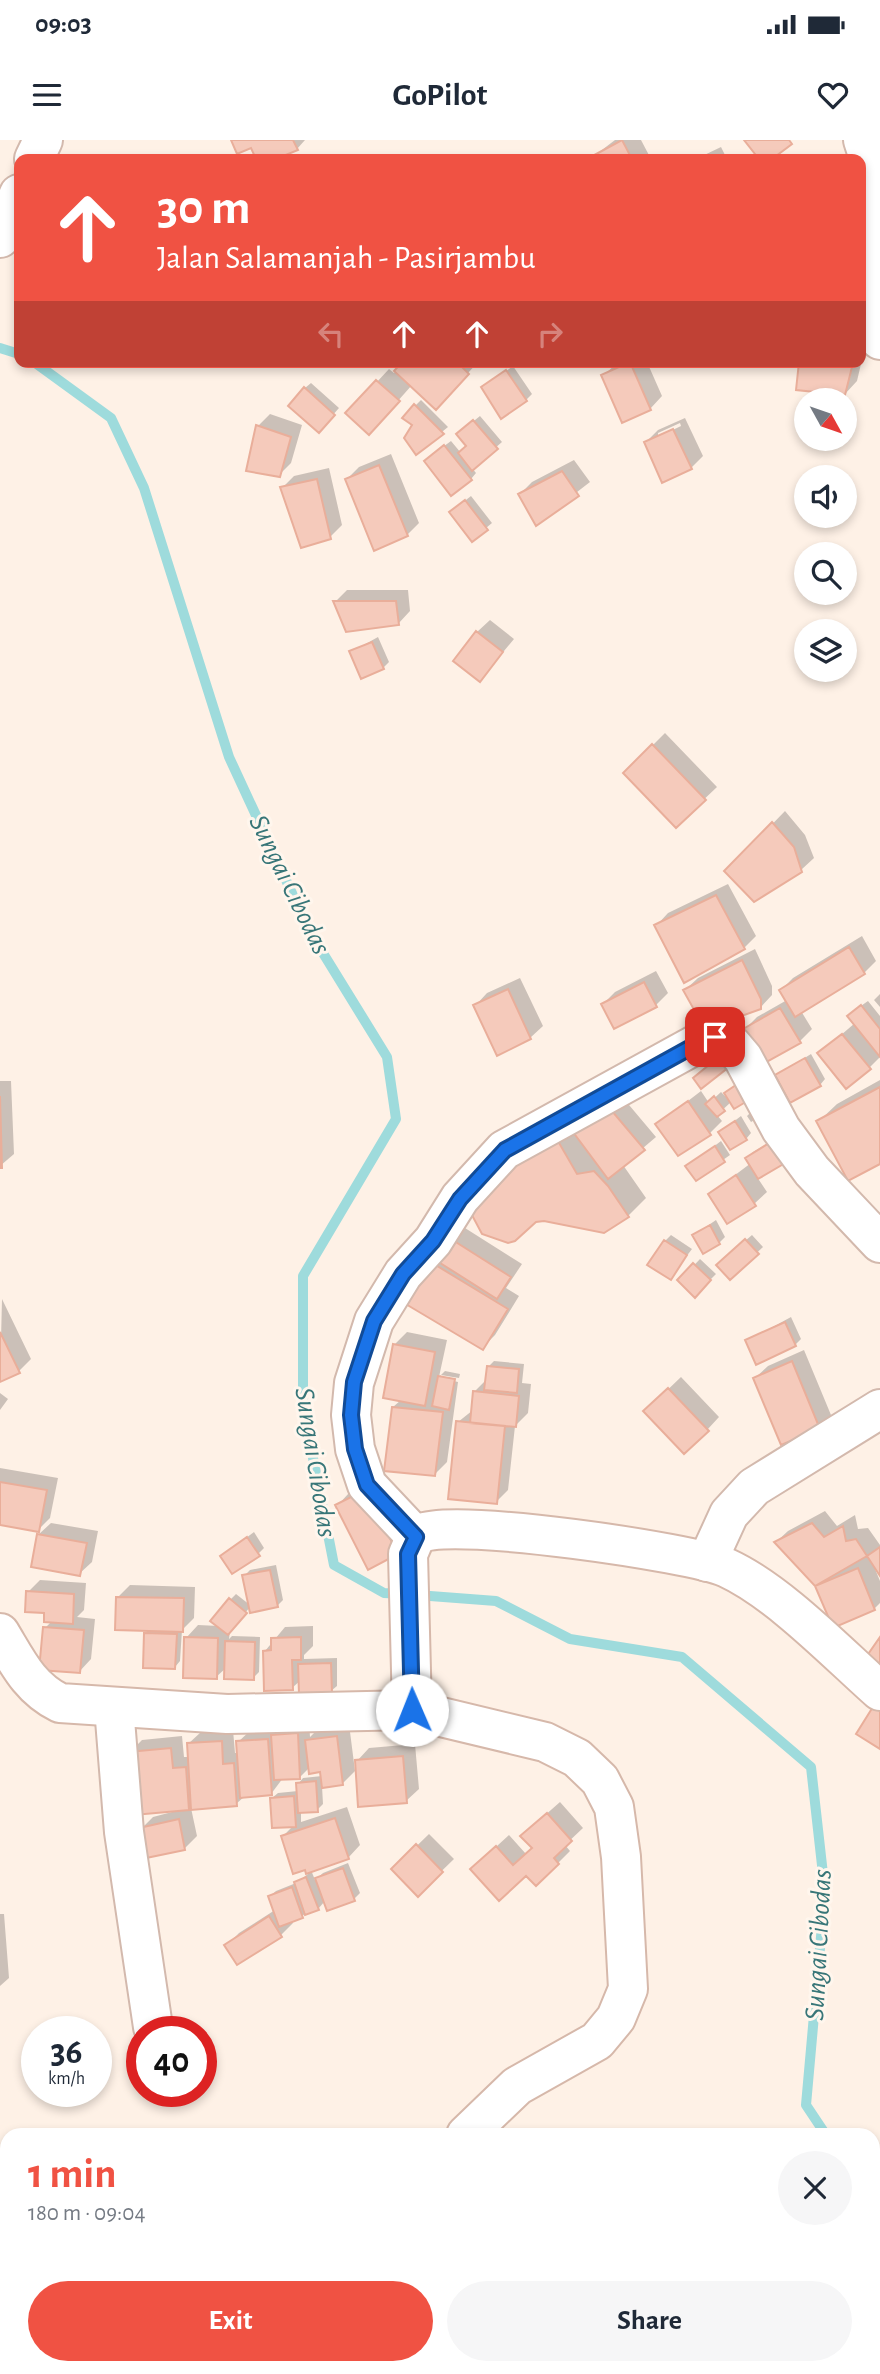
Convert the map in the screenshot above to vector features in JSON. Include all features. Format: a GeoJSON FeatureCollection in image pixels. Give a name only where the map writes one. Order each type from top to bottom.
{"type":"FeatureCollection","features":[{"type":"Feature","properties":{"kind":"street"},"geometry":{"type":"LineString","coordinates":[[863,140],[880,192]]}},
{"type":"Feature","properties":{"kind":"street"},"geometry":{"type":"LineString","coordinates":[[880,200],[878,236],[869,267],[869,302],[880,340]]}},
{"type":"Feature","properties":{"kind":"street"},"geometry":{"type":"LineString","coordinates":[[0,238],[14,206]]}},
{"type":"Feature","properties":{"kind":"street"},"geometry":{"type":"LineString","coordinates":[[412,1710],[414,1555],[362,1475],[355,1449],[351,1415],[354,1382],[374,1321],[403,1274],[433,1241],[460,1199],[505,1150],[695,1045],[715,1037],[732,1045],[789,1139],[812,1171],[880,1243]]}},
{"type":"Feature","properties":{"kind":"street"},"geometry":{"type":"LineString","coordinates":[[707,1562],[729,1514],[754,1488],[880,1409]]}},
{"type":"Feature","properties":{"kind":"street"},"geometry":{"type":"LineString","coordinates":[[414,1555],[439,1528],[459,1527],[581,1540],[707,1562],[726,1568],[758,1587],[880,1691]]}},
{"type":"Feature","properties":{"kind":"street"},"geometry":{"type":"LineString","coordinates":[[0,1633],[27,1678],[42,1694],[60,1703],[227,1714],[412,1710],[545,1742],[577,1758],[600,1780],[614,1807],[621,1857],[628,1989],[616,2018],[597,2041],[517,2086],[474,2128]]}},
{"type":"Feature","properties":{"kind":"street"},"geometry":{"type":"LineString","coordinates":[[114,1707],[124,1832],[151,2016]]}},
{"type":"Feature","properties":{"kind":"building"},"geometry":{"type":"Polygon","coordinates":[[[231,140],[293,140],[298,150],[288,154],[254,154],[251,148],[237,154],[231,140]]]}},
{"type":"Feature","properties":{"kind":"building"},"geometry":{"type":"Polygon","coordinates":[[[622,140],[629,154],[596,154],[622,140]]]}},
{"type":"Feature","properties":{"kind":"building"},"geometry":{"type":"Polygon","coordinates":[[[744,140],[789,140],[792,144],[779,154],[755,154],[744,140]]]}},
{"type":"Feature","properties":{"kind":"building"},"geometry":{"type":"Polygon","coordinates":[[[397,368],[463,368],[469,374],[436,410],[394,371],[397,368]]]}},
{"type":"Feature","properties":{"kind":"building"},"geometry":{"type":"Polygon","coordinates":[[[617,368],[633,368],[651,410],[622,423],[601,375],[617,368]]]}},
{"type":"Feature","properties":{"kind":"building"},"geometry":{"type":"Polygon","coordinates":[[[798,368],[852,368],[847,388],[796,388],[798,368]]]}},
{"type":"Feature","properties":{"kind":"building"},"geometry":{"type":"Polygon","coordinates":[[[506,370],[527,401],[501,419],[481,387],[506,370]]]}},
{"type":"Feature","properties":{"kind":"building"},"geometry":{"type":"Polygon","coordinates":[[[376,380],[400,401],[369,435],[345,413],[376,380]]]}},
{"type":"Feature","properties":{"kind":"building"},"geometry":{"type":"Polygon","coordinates":[[[304,387],[335,415],[319,433],[288,406],[304,387]]]}},
{"type":"Feature","properties":{"kind":"building"},"geometry":{"type":"Polygon","coordinates":[[[414,404],[444,434],[416,455],[404,438],[412,425],[402,418],[414,404]]]}},
{"type":"Feature","properties":{"kind":"building"},"geometry":{"type":"Polygon","coordinates":[[[473,420],[498,449],[472,471],[458,453],[466,446],[456,434],[473,420]]]}},
{"type":"Feature","properties":{"kind":"building"},"geometry":{"type":"Polygon","coordinates":[[[256,425],[291,437],[280,477],[246,471],[256,425]]]}},
{"type":"Feature","properties":{"kind":"building"},"geometry":{"type":"Polygon","coordinates":[[[673,429],[692,469],[662,483],[644,442],[673,429]]]}},
{"type":"Feature","properties":{"kind":"building"},"geometry":{"type":"Polygon","coordinates":[[[444,445],[472,480],[451,496],[424,461],[444,445]]]}},
{"type":"Feature","properties":{"kind":"building"},"geometry":{"type":"Polygon","coordinates":[[[379,465],[408,536],[374,551],[345,479],[379,465]]]}},
{"type":"Feature","properties":{"kind":"building"},"geometry":{"type":"Polygon","coordinates":[[[562,471],[579,496],[536,526],[518,494],[562,471]]]}},
{"type":"Feature","properties":{"kind":"building"},"geometry":{"type":"Polygon","coordinates":[[[317,479],[331,539],[301,548],[280,487],[317,479]]]}},
{"type":"Feature","properties":{"kind":"building"},"geometry":{"type":"Polygon","coordinates":[[[465,500],[488,530],[472,542],[449,512],[465,500]]]}},
{"type":"Feature","properties":{"kind":"building"},"geometry":{"type":"Polygon","coordinates":[[[333,601],[396,601],[399,625],[346,632],[333,601]]]}},
{"type":"Feature","properties":{"kind":"building"},"geometry":{"type":"Polygon","coordinates":[[[476,631],[503,652],[480,682],[453,661],[476,631]]]}},
{"type":"Feature","properties":{"kind":"building"},"geometry":{"type":"Polygon","coordinates":[[[372,642],[384,669],[361,679],[349,651],[372,642]]]}},
{"type":"Feature","properties":{"kind":"building"},"geometry":{"type":"Polygon","coordinates":[[[652,744],[706,800],[676,828],[623,773],[652,744]]]}},
{"type":"Feature","properties":{"kind":"building"},"geometry":{"type":"Polygon","coordinates":[[[772,822],[794,847],[802,872],[754,902],[724,871],[772,822]]]}},
{"type":"Feature","properties":{"kind":"building"},"geometry":{"type":"Polygon","coordinates":[[[716,895],[745,949],[684,983],[654,925],[716,895]]]}},
{"type":"Feature","properties":{"kind":"building"},"geometry":{"type":"Polygon","coordinates":[[[849,947],[865,974],[795,1017],[779,990],[849,947]]]}},
{"type":"Feature","properties":{"kind":"building"},"geometry":{"type":"Polygon","coordinates":[[[742,960],[761,999],[761,1009],[719,1024],[706,1024],[697,1015],[683,990],[742,960]]]}},
{"type":"Feature","properties":{"kind":"building"},"geometry":{"type":"Polygon","coordinates":[[[644,982],[657,1007],[614,1029],[601,1004],[644,982]]]}},
{"type":"Feature","properties":{"kind":"building"},"geometry":{"type":"Polygon","coordinates":[[[508,989],[531,1039],[497,1056],[473,1005],[508,989]]]}},
{"type":"Feature","properties":{"kind":"building"},"geometry":{"type":"Polygon","coordinates":[[[861,1005],[880,1029],[880,1057],[847,1016],[861,1005]]]}},
{"type":"Feature","properties":{"kind":"building"},"geometry":{"type":"Polygon","coordinates":[[[780,1008],[801,1043],[763,1064],[743,1029],[780,1008]]]}},
{"type":"Feature","properties":{"kind":"building"},"geometry":{"type":"Polygon","coordinates":[[[842,1034],[871,1069],[846,1089],[817,1053],[842,1034]]]}},
{"type":"Feature","properties":{"kind":"building"},"geometry":{"type":"Polygon","coordinates":[[[720,1056],[729,1067],[701,1089],[693,1078],[720,1056]]]}},
{"type":"Feature","properties":{"kind":"building"},"geometry":{"type":"Polygon","coordinates":[[[805,1058],[821,1086],[790,1103],[775,1075],[805,1058]]]}},
{"type":"Feature","properties":{"kind":"building"},"geometry":{"type":"Polygon","coordinates":[[[739,1083],[749,1100],[734,1109],[724,1093],[739,1083]]]}},
{"type":"Feature","properties":{"kind":"building"},"geometry":{"type":"Polygon","coordinates":[[[880,1087],[880,1164],[848,1181],[816,1121],[880,1087]]]}},
{"type":"Feature","properties":{"kind":"building"},"geometry":{"type":"Polygon","coordinates":[[[0,1096],[2,1168],[0,1168],[0,1096]]]}},
{"type":"Feature","properties":{"kind":"building"},"geometry":{"type":"Polygon","coordinates":[[[714,1096],[725,1111],[717,1117],[705,1104],[714,1096]]]}},
{"type":"Feature","properties":{"kind":"building"},"geometry":{"type":"Polygon","coordinates":[[[688,1101],[711,1135],[678,1156],[655,1124],[688,1101]]]}},
{"type":"Feature","properties":{"kind":"building"},"geometry":{"type":"Polygon","coordinates":[[[612,1111],[645,1150],[608,1179],[570,1128],[612,1111]]]}},
{"type":"Feature","properties":{"kind":"building"},"geometry":{"type":"Polygon","coordinates":[[[735,1121],[747,1140],[730,1150],[718,1132],[735,1121]]]}},
{"type":"Feature","properties":{"kind":"building"},"geometry":{"type":"Polygon","coordinates":[[[551,1129],[577,1174],[594,1171],[629,1217],[604,1233],[544,1221],[536,1222],[515,1241],[508,1243],[482,1234],[465,1202],[551,1129]]]}},
{"type":"Feature","properties":{"kind":"building"},"geometry":{"type":"Polygon","coordinates":[[[774,1140],[787,1162],[758,1179],[745,1158],[774,1140]]]}},
{"type":"Feature","properties":{"kind":"building"},"geometry":{"type":"Polygon","coordinates":[[[715,1146],[725,1162],[696,1181],[685,1166],[715,1146]]]}},
{"type":"Feature","properties":{"kind":"building"},"geometry":{"type":"Polygon","coordinates":[[[736,1175],[756,1206],[727,1224],[708,1194],[736,1175]]]}},
{"type":"Feature","properties":{"kind":"building"},"geometry":{"type":"Polygon","coordinates":[[[710,1225],[720,1244],[703,1254],[692,1235],[710,1225]]]}},
{"type":"Feature","properties":{"kind":"building"},"geometry":{"type":"Polygon","coordinates":[[[451,1239],[511,1277],[497,1299],[437,1261],[451,1239]]]}},
{"type":"Feature","properties":{"kind":"building"},"geometry":{"type":"Polygon","coordinates":[[[745,1239],[759,1254],[730,1280],[716,1265],[745,1239]]]}},
{"type":"Feature","properties":{"kind":"building"},"geometry":{"type":"Polygon","coordinates":[[[664,1240],[687,1255],[671,1280],[647,1265],[664,1240]]]}},
{"type":"Feature","properties":{"kind":"building"},"geometry":{"type":"Polygon","coordinates":[[[429,1261],[508,1309],[483,1350],[404,1303],[429,1261]]]}},
{"type":"Feature","properties":{"kind":"building"},"geometry":{"type":"Polygon","coordinates":[[[693,1263],[711,1280],[695,1298],[677,1280],[693,1263]]]}},
{"type":"Feature","properties":{"kind":"building"},"geometry":{"type":"Polygon","coordinates":[[[785,1322],[796,1346],[756,1365],[745,1340],[785,1322]]]}},
{"type":"Feature","properties":{"kind":"building"},"geometry":{"type":"Polygon","coordinates":[[[0,1332],[20,1373],[0,1382],[0,1332]]]}},
{"type":"Feature","properties":{"kind":"building"},"geometry":{"type":"Polygon","coordinates":[[[393,1344],[435,1352],[425,1406],[383,1398],[393,1344]]]}},
{"type":"Feature","properties":{"kind":"building"},"geometry":{"type":"Polygon","coordinates":[[[792,1361],[820,1429],[781,1445],[753,1378],[792,1361]]]}},
{"type":"Feature","properties":{"kind":"building"},"geometry":{"type":"Polygon","coordinates":[[[487,1366],[519,1369],[517,1393],[484,1390],[487,1366]]]}},
{"type":"Feature","properties":{"kind":"building"},"geometry":{"type":"Polygon","coordinates":[[[438,1376],[455,1379],[449,1410],[432,1406],[438,1376]]]}},
{"type":"Feature","properties":{"kind":"building"},"geometry":{"type":"Polygon","coordinates":[[[668,1388],[709,1431],[684,1454],[643,1411],[668,1388]]]}},
{"type":"Feature","properties":{"kind":"building"},"geometry":{"type":"Polygon","coordinates":[[[473,1391],[519,1396],[516,1427],[470,1423],[473,1391]]]}},
{"type":"Feature","properties":{"kind":"building"},"geometry":{"type":"Polygon","coordinates":[[[392,1407],[443,1412],[435,1476],[384,1471],[392,1407]]]}},
{"type":"Feature","properties":{"kind":"building"},"geometry":{"type":"Polygon","coordinates":[[[456,1421],[505,1426],[497,1504],[448,1499],[456,1421]]]}},
{"type":"Feature","properties":{"kind":"building"},"geometry":{"type":"Polygon","coordinates":[[[0,1482],[47,1490],[39,1532],[0,1525],[0,1482]]]}},
{"type":"Feature","properties":{"kind":"building"},"geometry":{"type":"Polygon","coordinates":[[[365,1490],[398,1554],[368,1570],[335,1505],[365,1490]]]}},
{"type":"Feature","properties":{"kind":"building"},"geometry":{"type":"Polygon","coordinates":[[[812,1523],[824,1537],[843,1526],[846,1541],[856,1539],[867,1556],[815,1586],[774,1542],[812,1523]]]}},
{"type":"Feature","properties":{"kind":"building"},"geometry":{"type":"Polygon","coordinates":[[[37,1534],[87,1543],[80,1576],[31,1567],[37,1534]]]}},
{"type":"Feature","properties":{"kind":"building"},"geometry":{"type":"Polygon","coordinates":[[[247,1537],[260,1556],[232,1574],[220,1556],[247,1537]]]}},
{"type":"Feature","properties":{"kind":"building"},"geometry":{"type":"Polygon","coordinates":[[[880,1547],[880,1576],[867,1556],[880,1547]]]}},
{"type":"Feature","properties":{"kind":"building"},"geometry":{"type":"Polygon","coordinates":[[[858,1568],[875,1610],[833,1628],[815,1586],[858,1568]]]}},
{"type":"Feature","properties":{"kind":"building"},"geometry":{"type":"Polygon","coordinates":[[[270,1570],[278,1607],[250,1613],[242,1575],[270,1570]]]}},
{"type":"Feature","properties":{"kind":"building"},"geometry":{"type":"Polygon","coordinates":[[[26,1591],[74,1594],[73,1624],[44,1622],[44,1613],[25,1612],[26,1591]]]}},
{"type":"Feature","properties":{"kind":"building"},"geometry":{"type":"Polygon","coordinates":[[[116,1597],[184,1598],[183,1632],[115,1630],[116,1597]]]}},
{"type":"Feature","properties":{"kind":"building"},"geometry":{"type":"Polygon","coordinates":[[[229,1598],[247,1613],[228,1635],[210,1621],[229,1598]]]}},
{"type":"Feature","properties":{"kind":"building"},"geometry":{"type":"Polygon","coordinates":[[[43,1627],[84,1630],[80,1673],[39,1670],[43,1627]]]}},
{"type":"Feature","properties":{"kind":"building"},"geometry":{"type":"Polygon","coordinates":[[[144,1633],[177,1634],[175,1669],[143,1668],[144,1633]]]}},
{"type":"Feature","properties":{"kind":"building"},"geometry":{"type":"Polygon","coordinates":[[[184,1637],[218,1638],[217,1679],[183,1678],[184,1637]]]}},
{"type":"Feature","properties":{"kind":"building"},"geometry":{"type":"Polygon","coordinates":[[[301,1637],[301,1660],[292,1660],[293,1690],[264,1691],[263,1651],[271,1650],[271,1638],[301,1637]]]}},
{"type":"Feature","properties":{"kind":"building"},"geometry":{"type":"Polygon","coordinates":[[[880,1637],[880,1671],[864,1660],[880,1637]]]}},
{"type":"Feature","properties":{"kind":"building"},"geometry":{"type":"Polygon","coordinates":[[[225,1641],[255,1642],[254,1680],[224,1679],[225,1641]]]}},
{"type":"Feature","properties":{"kind":"building"},"geometry":{"type":"Polygon","coordinates":[[[331,1663],[332,1693],[299,1694],[298,1664],[331,1663]]]}},
{"type":"Feature","properties":{"kind":"building"},"geometry":{"type":"Polygon","coordinates":[[[876,1702],[880,1704],[880,1749],[856,1734],[876,1702]]]}},
{"type":"Feature","properties":{"kind":"building"},"geometry":{"type":"Polygon","coordinates":[[[298,1733],[300,1779],[274,1780],[271,1735],[298,1733]]]}},
{"type":"Feature","properties":{"kind":"building"},"geometry":{"type":"Polygon","coordinates":[[[337,1736],[343,1785],[322,1788],[320,1772],[309,1774],[305,1740],[337,1736]]]}},
{"type":"Feature","properties":{"kind":"building"},"geometry":{"type":"Polygon","coordinates":[[[268,1739],[272,1795],[240,1798],[236,1741],[268,1739]]]}},
{"type":"Feature","properties":{"kind":"building"},"geometry":{"type":"Polygon","coordinates":[[[222,1741],[223,1764],[234,1763],[237,1806],[191,1810],[187,1743],[222,1741]]]}},
{"type":"Feature","properties":{"kind":"building"},"geometry":{"type":"Polygon","coordinates":[[[171,1748],[173,1768],[186,1767],[189,1810],[134,1815],[128,1752],[171,1748]]]}},
{"type":"Feature","properties":{"kind":"building"},"geometry":{"type":"Polygon","coordinates":[[[403,1756],[407,1803],[358,1807],[355,1760],[403,1756]]]}},
{"type":"Feature","properties":{"kind":"building"},"geometry":{"type":"Polygon","coordinates":[[[316,1781],[318,1812],[298,1813],[296,1783],[316,1781]]]}},
{"type":"Feature","properties":{"kind":"building"},"geometry":{"type":"Polygon","coordinates":[[[294,1796],[296,1827],[272,1828],[270,1798],[294,1796]]]}},
{"type":"Feature","properties":{"kind":"building"},"geometry":{"type":"Polygon","coordinates":[[[547,1813],[572,1841],[554,1858],[559,1864],[536,1886],[526,1876],[499,1901],[470,1869],[496,1846],[513,1865],[532,1848],[520,1836],[547,1813]]]}},
{"type":"Feature","properties":{"kind":"building"},"geometry":{"type":"Polygon","coordinates":[[[335,1818],[349,1859],[306,1874],[305,1870],[293,1874],[281,1836],[335,1818]]]}},
{"type":"Feature","properties":{"kind":"building"},"geometry":{"type":"Polygon","coordinates":[[[179,1819],[185,1850],[146,1858],[139,1828],[179,1819]]]}},
{"type":"Feature","properties":{"kind":"building"},"geometry":{"type":"Polygon","coordinates":[[[416,1844],[443,1872],[418,1897],[391,1869],[416,1844]]]}},
{"type":"Feature","properties":{"kind":"building"},"geometry":{"type":"Polygon","coordinates":[[[343,1868],[355,1901],[327,1911],[315,1878],[343,1868]]]}},
{"type":"Feature","properties":{"kind":"building"},"geometry":{"type":"Polygon","coordinates":[[[306,1877],[319,1910],[305,1915],[294,1882],[306,1877]]]}},
{"type":"Feature","properties":{"kind":"building"},"geometry":{"type":"Polygon","coordinates":[[[292,1887],[303,1918],[279,1927],[268,1896],[292,1887]]]}},
{"type":"Feature","properties":{"kind":"building"},"geometry":{"type":"Polygon","coordinates":[[[269,1916],[282,1937],[237,1965],[224,1945],[269,1916]]]}},
{"type":"Feature","properties":{"kind":"waterway","name":"Sungai Cibodas"},"geometry":{"type":"LineString","coordinates":[[0,348],[14,352]]}},
{"type":"Feature","properties":{"kind":"waterway","name":"Sungai Cibodas"},"geometry":{"type":"LineString","coordinates":[[42,368],[111,418],[144,488],[229,757],[310,932],[387,1057],[396,1119],[303,1276],[303,1407],[334,1565],[384,1593],[402,1594]]}},
{"type":"Feature","properties":{"kind":"waterway","name":"Sungai Cibodas"},"geometry":{"type":"LineString","coordinates":[[417,1595],[496,1601],[570,1639],[682,1657],[811,1767],[825,1892],[806,2105],[821,2128]]}},
{"type":"Feature","properties":{"kind":"route"},"geometry":{"type":"LineString","coordinates":[[412,1710],[411,1573],[408,1554],[416,1537],[367,1485],[355,1449],[351,1415],[354,1382],[374,1321],[403,1274],[433,1241],[460,1199],[505,1150],[695,1045],[715,1037]]}}]}
